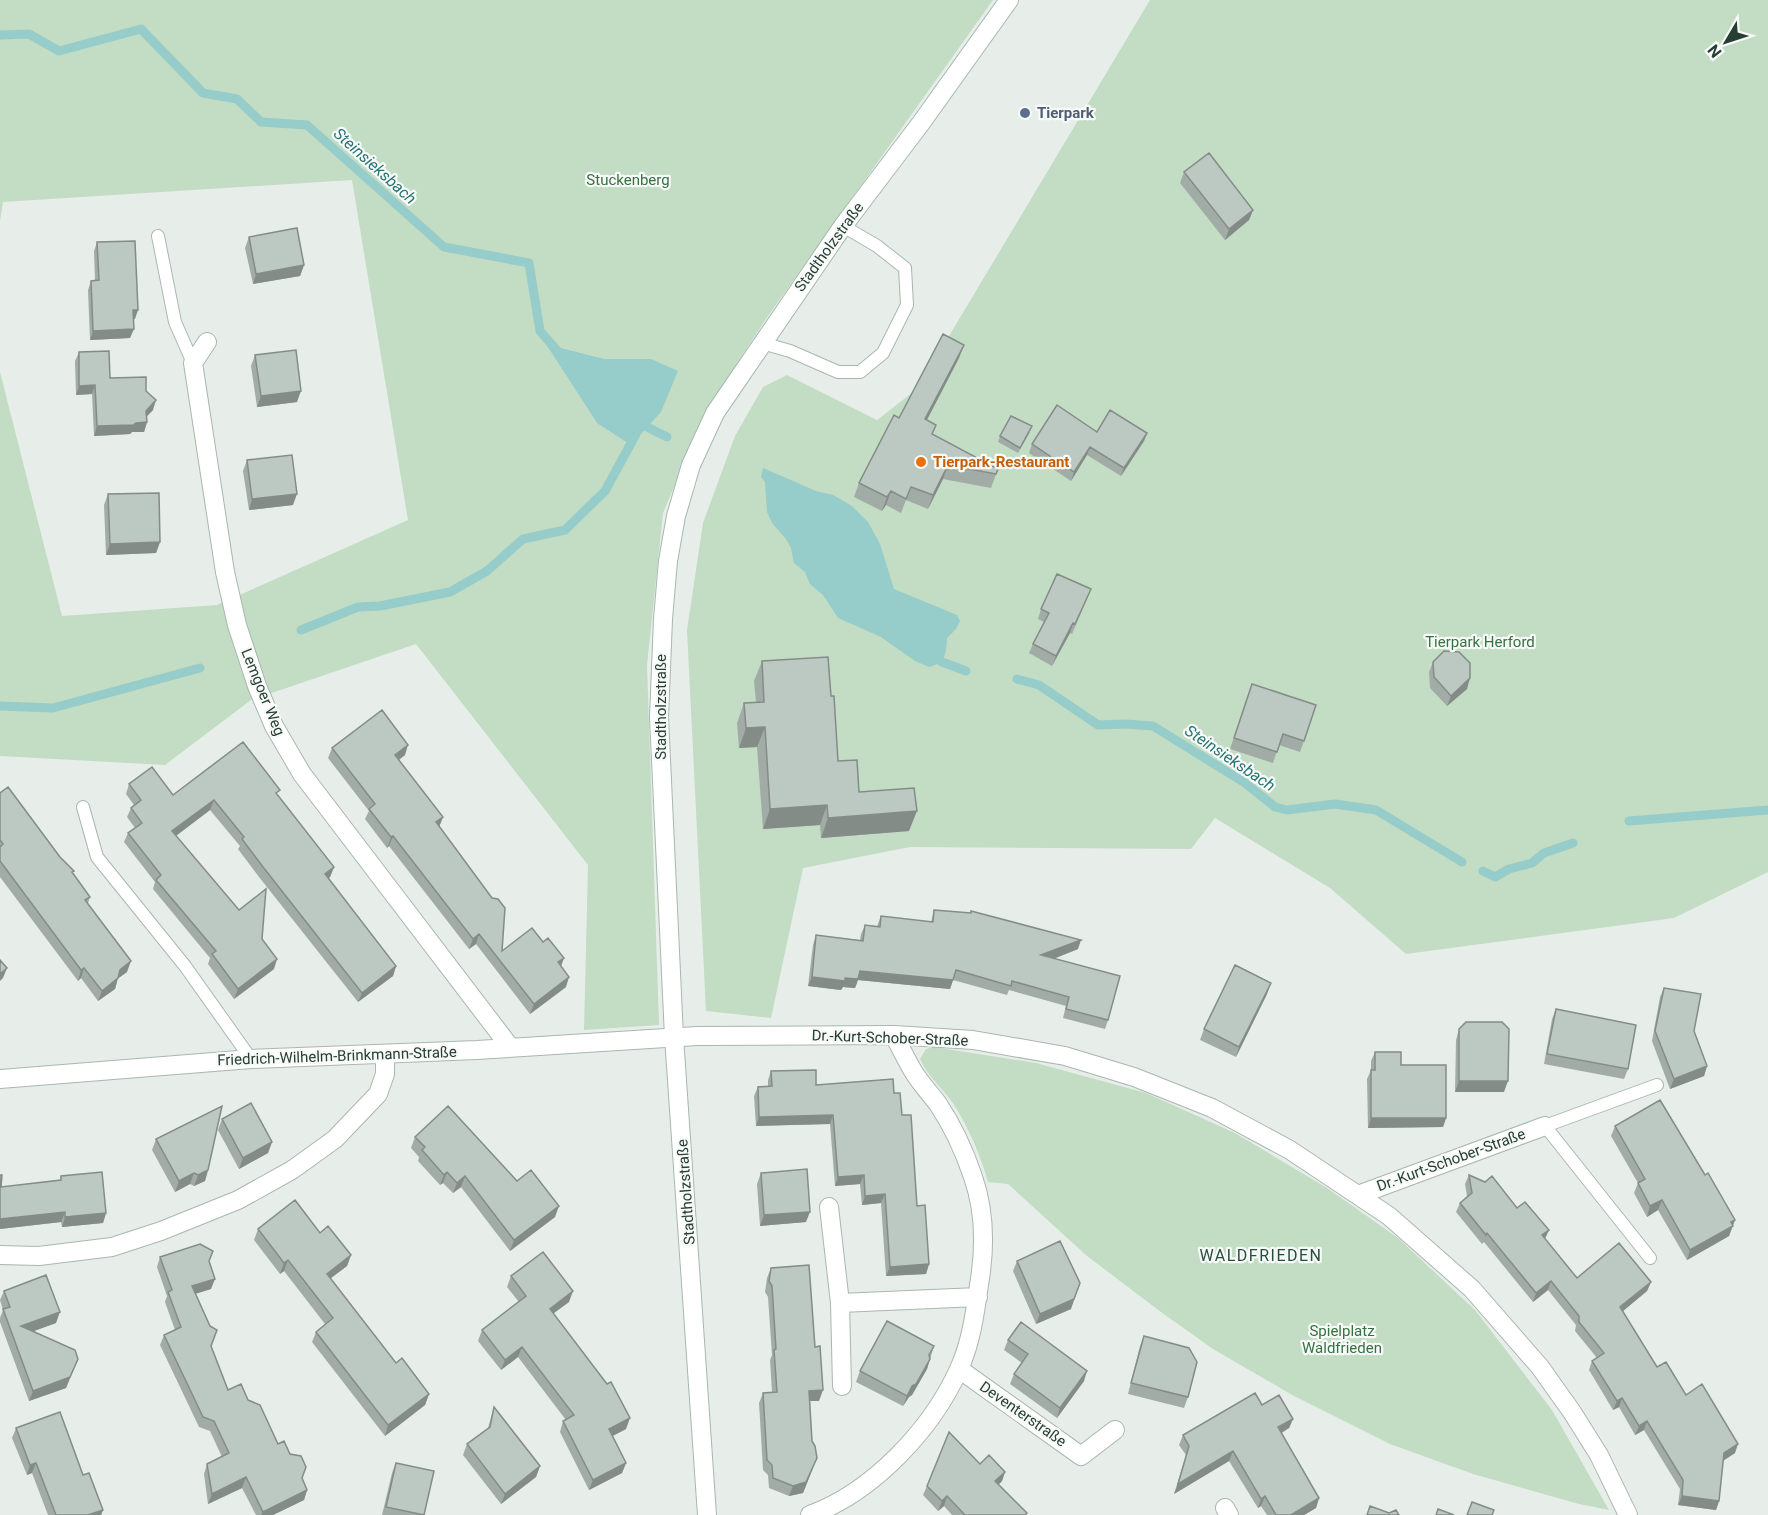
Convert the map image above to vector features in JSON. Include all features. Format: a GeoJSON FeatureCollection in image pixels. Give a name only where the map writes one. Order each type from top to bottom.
{"type":"FeatureCollection","features":[{"type":"Feature","properties":{"kind":"street","name":"Stadtholzstraße"},"geometry":{"type":"LineString","coordinates":[[707,1515],[674,1037],[659,717],[660,662],[668,561],[676,516],[691,465],[715,414],[843,226],[921,123],[1009,0]]}},
{"type":"Feature","properties":{"kind":"street"},"geometry":{"type":"LineString","coordinates":[[193,363],[207,342]]}},
{"type":"Feature","properties":{"kind":"street","name":"Lemgoer Weg"},"geometry":{"type":"LineString","coordinates":[[193,363],[225,572],[234,614],[257,686],[274,726],[302,774],[510,1047]]}},
{"type":"Feature","properties":{"kind":"street"},"geometry":{"type":"LineString","coordinates":[[810,1515],[854,1492],[884,1470],[915,1437],[938,1406],[959,1369],[971,1334],[978,1297],[983,1249],[982,1220],[974,1178],[939,1105],[914,1073],[894,1035]]}},
{"type":"Feature","properties":{"kind":"street","name":"Dr.-Kurt-Schober-Straße"},"geometry":{"type":"LineString","coordinates":[[674,1037],[894,1035],[984,1042],[1065,1056],[1134,1077],[1212,1108],[1290,1150],[1389,1216],[1472,1288],[1540,1367],[1572,1412],[1599,1455],[1628,1515]]}},
{"type":"Feature","properties":{"kind":"street","name":"Friedrich-Wilhelm-Brinkmann-Straße"},"geometry":{"type":"LineString","coordinates":[[0,1079],[251,1059],[385,1055],[674,1037]]}},
{"type":"Feature","properties":{"kind":"street"},"geometry":{"type":"LineString","coordinates":[[0,1255],[39,1256],[112,1247],[161,1231],[238,1200],[292,1170],[335,1139],[378,1094],[385,1074],[385,1055]]}},
{"type":"Feature","properties":{"kind":"street","name":"Dr.-Kurt-Schober-Straße"},"geometry":{"type":"LineString","coordinates":[[1358,1195],[1545,1126]]}},
{"type":"Feature","properties":{"kind":"street"},"geometry":{"type":"LineString","coordinates":[[829,1207],[840,1303],[842,1386]]}},
{"type":"Feature","properties":{"kind":"street"},"geometry":{"type":"LineString","coordinates":[[840,1303],[978,1297]]}},
{"type":"Feature","properties":{"kind":"street","name":"Deventerstraße"},"geometry":{"type":"LineString","coordinates":[[959,1369],[1082,1456],[1115,1430]]}},
{"type":"Feature","properties":{"kind":"lane"},"geometry":{"type":"LineString","coordinates":[[762,343],[790,351],[838,372],[860,372],[884,353],[907,305],[905,268],[877,246],[843,226]]}},
{"type":"Feature","properties":{"kind":"lane"},"geometry":{"type":"LineString","coordinates":[[158,236],[175,322],[193,363]]}},
{"type":"Feature","properties":{"kind":"lane"},"geometry":{"type":"LineString","coordinates":[[83,807],[97,857],[185,966],[251,1059]]}},
{"type":"Feature","properties":{"kind":"lane"},"geometry":{"type":"LineString","coordinates":[[1650,1258],[1545,1126],[1657,1085]]}},
{"type":"Feature","properties":{"kind":"green space","name":"Stuckenberg"},"geometry":{"type":"Polygon","coordinates":[[[0,0],[993,0],[768,316],[707,409],[663,513],[647,665],[659,1025],[584,1030],[588,865],[416,644],[251,700],[165,765],[0,756],[0,372],[62,616],[217,605],[408,520],[352,180],[3,202],[0,221],[0,0]],[[547,344],[597,423],[651,359],[605,359],[547,344]]]}},
{"type":"Feature","properties":{"kind":"green space","name":"Tierpark Herford"},"geometry":{"type":"Polygon","coordinates":[[[1150,0],[1768,0],[1768,872],[1674,918],[1406,954],[1330,888],[1215,818],[1191,849],[910,847],[803,868],[771,1018],[706,1011],[687,630],[703,523],[735,436],[763,387],[787,375],[877,420],[926,382],[940,351],[1150,0]]]}},
{"type":"Feature","properties":{"kind":"green space","name":"Spielplatz Waldfrieden"},"geometry":{"type":"Polygon","coordinates":[[[934,1047],[1036,1063],[1146,1093],[1235,1133],[1327,1188],[1398,1238],[1475,1310],[1552,1410],[1609,1510],[1579,1504],[1473,1474],[1390,1444],[1294,1396],[1213,1349],[1087,1256],[1008,1184],[988,1182],[975,1144],[961,1117],[920,1059],[926,1049],[934,1047]]]}},
{"type":"Feature","properties":{"kind":"water"},"geometry":{"type":"Polygon","coordinates":[[[546,344],[605,359],[651,359],[678,371],[661,412],[631,445],[597,423],[546,344]]]}},
{"type":"Feature","properties":{"kind":"water"},"geometry":{"type":"Polygon","coordinates":[[[763,468],[816,491],[833,495],[852,506],[868,522],[880,544],[894,589],[957,615],[960,621],[947,638],[945,653],[939,663],[929,667],[915,661],[881,637],[838,618],[823,595],[810,584],[805,572],[794,563],[791,548],[772,523],[767,512],[765,482],[761,477],[763,468]]]}},
{"type":"Feature","properties":{"kind":"building"},"geometry":{"type":"Polygon","coordinates":[[[1209,153],[1253,210],[1229,229],[1184,172],[1209,153]]]}},
{"type":"Feature","properties":{"kind":"building"},"geometry":{"type":"Polygon","coordinates":[[[297,228],[304,265],[256,274],[249,237],[297,228]]]}},
{"type":"Feature","properties":{"kind":"building"},"geometry":{"type":"Polygon","coordinates":[[[135,241],[138,310],[133,310],[134,329],[93,331],[91,281],[99,280],[97,242],[135,241]]]}},
{"type":"Feature","properties":{"kind":"building"},"geometry":{"type":"Polygon","coordinates":[[[943,334],[964,345],[925,419],[936,425],[932,434],[998,469],[996,474],[948,465],[933,495],[911,487],[906,499],[891,491],[887,497],[859,483],[894,415],[899,418],[943,334]]]}},
{"type":"Feature","properties":{"kind":"building"},"geometry":{"type":"Polygon","coordinates":[[[296,350],[301,391],[261,396],[255,355],[296,350]]]}},
{"type":"Feature","properties":{"kind":"building"},"geometry":{"type":"Polygon","coordinates":[[[109,351],[110,378],[146,377],[146,391],[156,400],[146,411],[147,422],[133,425],[97,426],[95,385],[79,386],[79,352],[109,351]]]}},
{"type":"Feature","properties":{"kind":"building"},"geometry":{"type":"Polygon","coordinates":[[[1057,405],[1097,432],[1110,410],[1147,433],[1124,468],[1090,447],[1074,472],[1032,444],[1057,405]]]}},
{"type":"Feature","properties":{"kind":"building"},"geometry":{"type":"Polygon","coordinates":[[[1011,416],[1032,426],[1020,448],[1000,436],[1011,416]]]}},
{"type":"Feature","properties":{"kind":"building"},"geometry":{"type":"Polygon","coordinates":[[[292,455],[297,494],[252,499],[247,460],[292,455]]]}},
{"type":"Feature","properties":{"kind":"building"},"geometry":{"type":"Polygon","coordinates":[[[159,493],[160,542],[110,544],[108,494],[159,493]]]}},
{"type":"Feature","properties":{"kind":"building"},"geometry":{"type":"Polygon","coordinates":[[[1057,574],[1091,589],[1075,624],[1073,623],[1056,656],[1033,644],[1049,613],[1041,609],[1057,574]]]}},
{"type":"Feature","properties":{"kind":"building"},"geometry":{"type":"Polygon","coordinates":[[[1444,651],[1459,652],[1470,663],[1470,678],[1451,696],[1434,677],[1433,662],[1444,651]]]}},
{"type":"Feature","properties":{"kind":"building"},"geometry":{"type":"Polygon","coordinates":[[[828,657],[831,696],[834,696],[838,761],[857,760],[859,792],[914,788],[917,811],[828,818],[827,805],[770,809],[765,727],[746,728],[744,703],[764,702],[762,661],[828,657]]]}},
{"type":"Feature","properties":{"kind":"building"},"geometry":{"type":"Polygon","coordinates":[[[1252,684],[1316,705],[1304,741],[1283,734],[1277,752],[1234,738],[1252,684]]]}},
{"type":"Feature","properties":{"kind":"building"},"geometry":{"type":"Polygon","coordinates":[[[382,710],[408,745],[395,755],[443,817],[436,822],[492,898],[498,899],[505,908],[502,951],[532,928],[543,942],[548,938],[564,958],[558,962],[569,977],[534,1004],[479,934],[473,939],[393,836],[391,837],[369,809],[375,804],[332,748],[382,710]]]}},
{"type":"Feature","properties":{"kind":"building"},"geometry":{"type":"Polygon","coordinates":[[[243,742],[280,790],[276,793],[334,867],[325,874],[396,966],[362,993],[263,867],[242,839],[244,837],[214,800],[172,831],[239,910],[266,889],[262,939],[277,959],[238,989],[212,954],[216,951],[156,880],[161,875],[128,833],[142,823],[131,808],[141,800],[129,784],[152,767],[173,795],[243,742]]]}},
{"type":"Feature","properties":{"kind":"building"},"geometry":{"type":"Polygon","coordinates":[[[8,787],[60,857],[74,871],[72,872],[90,897],[85,900],[131,961],[120,970],[118,978],[102,991],[84,968],[81,970],[0,861],[0,847],[3,844],[0,840],[0,793],[8,787]]]}},
{"type":"Feature","properties":{"kind":"building"},"geometry":{"type":"Polygon","coordinates":[[[934,910],[971,913],[971,911],[1081,940],[1041,955],[1120,976],[1108,1020],[1066,1009],[1069,997],[1012,981],[1011,986],[956,970],[953,980],[860,971],[858,979],[845,978],[845,981],[812,977],[816,935],[863,941],[865,925],[880,927],[881,916],[933,922],[934,910]]]}},
{"type":"Feature","properties":{"kind":"building"},"geometry":{"type":"Polygon","coordinates":[[[0,960],[7,968],[0,974],[0,960]]]}},
{"type":"Feature","properties":{"kind":"building"},"geometry":{"type":"Polygon","coordinates":[[[1235,965],[1271,983],[1239,1047],[1204,1029],[1235,965]]]}},
{"type":"Feature","properties":{"kind":"building"},"geometry":{"type":"Polygon","coordinates":[[[1664,988],[1701,994],[1694,1031],[1707,1066],[1674,1079],[1655,1031],[1664,988]]]}},
{"type":"Feature","properties":{"kind":"building"},"geometry":{"type":"Polygon","coordinates":[[[1556,1009],[1636,1025],[1628,1069],[1547,1054],[1556,1009]]]}},
{"type":"Feature","properties":{"kind":"building"},"geometry":{"type":"Polygon","coordinates":[[[1466,1022],[1502,1022],[1509,1029],[1508,1081],[1459,1081],[1459,1029],[1466,1022]]]}},
{"type":"Feature","properties":{"kind":"building"},"geometry":{"type":"Polygon","coordinates":[[[1375,1052],[1401,1052],[1401,1065],[1446,1065],[1446,1118],[1371,1118],[1371,1070],[1375,1070],[1375,1052]]]}},
{"type":"Feature","properties":{"kind":"building"},"geometry":{"type":"Polygon","coordinates":[[[816,1070],[816,1085],[893,1079],[894,1093],[900,1093],[902,1115],[911,1115],[917,1206],[925,1205],[929,1264],[890,1267],[885,1194],[865,1196],[864,1175],[838,1177],[833,1115],[759,1117],[758,1087],[772,1086],[771,1071],[816,1070]]]}},
{"type":"Feature","properties":{"kind":"building"},"geometry":{"type":"Polygon","coordinates":[[[1660,1100],[1705,1175],[1708,1173],[1735,1220],[1731,1222],[1733,1226],[1690,1250],[1662,1200],[1650,1206],[1638,1183],[1645,1179],[1615,1126],[1660,1100]]]}},
{"type":"Feature","properties":{"kind":"building"},"geometry":{"type":"Polygon","coordinates":[[[251,1103],[272,1142],[243,1158],[222,1119],[251,1103]]]}},
{"type":"Feature","properties":{"kind":"building"},"geometry":{"type":"Polygon","coordinates":[[[222,1106],[208,1170],[198,1175],[194,1173],[179,1181],[156,1139],[222,1106]]]}},
{"type":"Feature","properties":{"kind":"building"},"geometry":{"type":"Polygon","coordinates":[[[448,1106],[517,1181],[531,1170],[559,1206],[514,1240],[465,1176],[457,1183],[447,1172],[444,1175],[422,1150],[425,1147],[415,1137],[448,1106]]]}},
{"type":"Feature","properties":{"kind":"building"},"geometry":{"type":"Polygon","coordinates":[[[807,1169],[810,1212],[764,1215],[761,1173],[807,1169]]]}},
{"type":"Feature","properties":{"kind":"building"},"geometry":{"type":"Polygon","coordinates":[[[102,1172],[106,1213],[65,1217],[65,1212],[0,1219],[0,1175],[2,1175],[1,1187],[61,1180],[61,1176],[102,1172]]]}},
{"type":"Feature","properties":{"kind":"building"},"geometry":{"type":"Polygon","coordinates":[[[1469,1175],[1485,1182],[1492,1176],[1517,1208],[1525,1202],[1549,1230],[1542,1235],[1577,1278],[1619,1243],[1651,1282],[1620,1307],[1657,1367],[1666,1362],[1686,1395],[1702,1384],[1738,1444],[1724,1453],[1719,1501],[1682,1496],[1683,1480],[1647,1421],[1639,1426],[1622,1398],[1617,1401],[1592,1361],[1604,1353],[1579,1322],[1579,1316],[1551,1281],[1536,1293],[1460,1203],[1472,1193],[1469,1175]]]}},
{"type":"Feature","properties":{"kind":"building"},"geometry":{"type":"Polygon","coordinates":[[[295,1200],[320,1233],[328,1226],[351,1255],[327,1274],[396,1363],[402,1358],[429,1394],[388,1425],[316,1332],[333,1318],[288,1260],[284,1263],[258,1229],[295,1200]]]}},
{"type":"Feature","properties":{"kind":"building"},"geometry":{"type":"Polygon","coordinates":[[[1060,1241],[1080,1283],[1074,1299],[1040,1314],[1017,1261],[1060,1241]]]}},
{"type":"Feature","properties":{"kind":"building"},"geometry":{"type":"Polygon","coordinates":[[[200,1244],[213,1251],[209,1261],[215,1279],[192,1286],[210,1326],[217,1330],[211,1346],[228,1390],[241,1384],[248,1400],[260,1405],[278,1444],[284,1441],[290,1454],[301,1456],[306,1467],[302,1478],[307,1490],[263,1512],[246,1477],[212,1494],[207,1464],[229,1453],[214,1421],[203,1417],[164,1335],[181,1327],[168,1292],[172,1290],[160,1257],[200,1244]]]}},
{"type":"Feature","properties":{"kind":"building"},"geometry":{"type":"Polygon","coordinates":[[[543,1252],[573,1291],[550,1309],[607,1384],[611,1382],[630,1418],[609,1429],[626,1463],[593,1480],[563,1421],[574,1415],[522,1347],[505,1360],[482,1330],[526,1296],[511,1276],[543,1252]]]}},
{"type":"Feature","properties":{"kind":"building"},"geometry":{"type":"Polygon","coordinates":[[[809,1265],[815,1347],[820,1346],[823,1390],[809,1391],[812,1441],[817,1458],[806,1482],[793,1486],[773,1478],[772,1465],[767,1460],[763,1393],[777,1392],[772,1286],[769,1281],[771,1268],[809,1265]]]}},
{"type":"Feature","properties":{"kind":"building"},"geometry":{"type":"Polygon","coordinates":[[[46,1275],[60,1312],[21,1326],[75,1350],[78,1359],[70,1377],[33,1391],[3,1309],[10,1307],[4,1291],[46,1275]]]}},
{"type":"Feature","properties":{"kind":"building"},"geometry":{"type":"Polygon","coordinates":[[[887,1321],[934,1346],[929,1355],[930,1359],[907,1396],[860,1371],[887,1321]]]}},
{"type":"Feature","properties":{"kind":"building"},"geometry":{"type":"Polygon","coordinates":[[[1021,1322],[1087,1371],[1060,1408],[1014,1374],[1028,1354],[1008,1340],[1021,1322]]]}},
{"type":"Feature","properties":{"kind":"building"},"geometry":{"type":"Polygon","coordinates":[[[1144,1336],[1189,1348],[1197,1362],[1188,1397],[1131,1383],[1144,1336]]]}},
{"type":"Feature","properties":{"kind":"building"},"geometry":{"type":"Polygon","coordinates":[[[1255,1393],[1262,1405],[1279,1395],[1293,1419],[1278,1427],[1319,1498],[1291,1515],[1276,1515],[1265,1496],[1261,1499],[1233,1451],[1178,1484],[1189,1446],[1183,1435],[1255,1393]]]}},
{"type":"Feature","properties":{"kind":"building"},"geometry":{"type":"Polygon","coordinates":[[[494,1407],[540,1466],[505,1494],[467,1444],[490,1427],[494,1407]]]}},
{"type":"Feature","properties":{"kind":"building"},"geometry":{"type":"Polygon","coordinates":[[[60,1412],[83,1475],[89,1473],[103,1510],[88,1515],[56,1515],[36,1463],[30,1465],[16,1428],[60,1412]]]}},
{"type":"Feature","properties":{"kind":"building"},"geometry":{"type":"Polygon","coordinates":[[[949,1432],[980,1464],[989,1455],[1005,1472],[995,1481],[1027,1513],[1025,1515],[965,1515],[947,1496],[942,1501],[927,1486],[949,1432]]]}},
{"type":"Feature","properties":{"kind":"building"},"geometry":{"type":"Polygon","coordinates":[[[396,1463],[434,1471],[424,1515],[386,1507],[396,1463]]]}},
{"type":"Feature","properties":{"kind":"building"},"geometry":{"type":"Polygon","coordinates":[[[1472,1502],[1494,1510],[1492,1515],[1467,1515],[1472,1502]]]}},
{"type":"Feature","properties":{"kind":"building"},"geometry":{"type":"Polygon","coordinates":[[[1370,1506],[1389,1513],[1396,1510],[1399,1515],[1367,1515],[1370,1506]]]}},
{"type":"Feature","properties":{"kind":"building"},"geometry":{"type":"Polygon","coordinates":[[[1438,1509],[1454,1515],[1436,1515],[1438,1509]]]}},
{"type":"Feature","properties":{"kind":"waterway","name":"Steinsieksbach"},"geometry":{"type":"LineString","coordinates":[[0,35],[29,34],[59,51],[141,29],[203,93],[237,99],[261,122],[307,125],[444,247],[529,263],[540,331],[560,354]]}},
{"type":"Feature","properties":{"kind":"waterway","name":"Steinsieksbach"},"geometry":{"type":"LineString","coordinates":[[637,422],[667,437]]}},
{"type":"Feature","properties":{"kind":"waterway"},"geometry":{"type":"LineString","coordinates":[[301,630],[358,607],[380,606],[450,592],[487,571],[523,539],[565,530],[605,491],[636,434]]}},
{"type":"Feature","properties":{"kind":"waterway","name":"Steinsieksbach"},"geometry":{"type":"LineString","coordinates":[[933,655],[942,662],[966,671]]}},
{"type":"Feature","properties":{"kind":"waterway"},"geometry":{"type":"LineString","coordinates":[[0,706],[53,708],[200,668]]}},
{"type":"Feature","properties":{"kind":"waterway","name":"Steinsieksbach"},"geometry":{"type":"LineString","coordinates":[[1017,679],[1039,685],[1098,725],[1153,726],[1245,783],[1275,807],[1287,810],[1335,804],[1376,810],[1462,862]]}},
{"type":"Feature","properties":{"kind":"waterway","name":"Steinsieksbach"},"geometry":{"type":"LineString","coordinates":[[1629,821],[1768,810]]}},
{"type":"Feature","properties":{"kind":"waterway","name":"Steinsieksbach"},"geometry":{"type":"LineString","coordinates":[[1483,871],[1495,877],[1509,869],[1532,863],[1544,853],[1573,843]]}},
{"type":"Feature","properties":{"kind":"place","name":"Tierpark"},"geometry":{"type":"Point","coordinates":[1025,113]}},
{"type":"Feature","properties":{"kind":"place","name":"Tierpark-Restaurant"},"geometry":{"type":"Point","coordinates":[921,462]}},
{"type":"Feature","properties":{"kind":"district","name":"WALDFRIEDEN"},"geometry":{"type":"Point","coordinates":[1261,1255]}}]}
